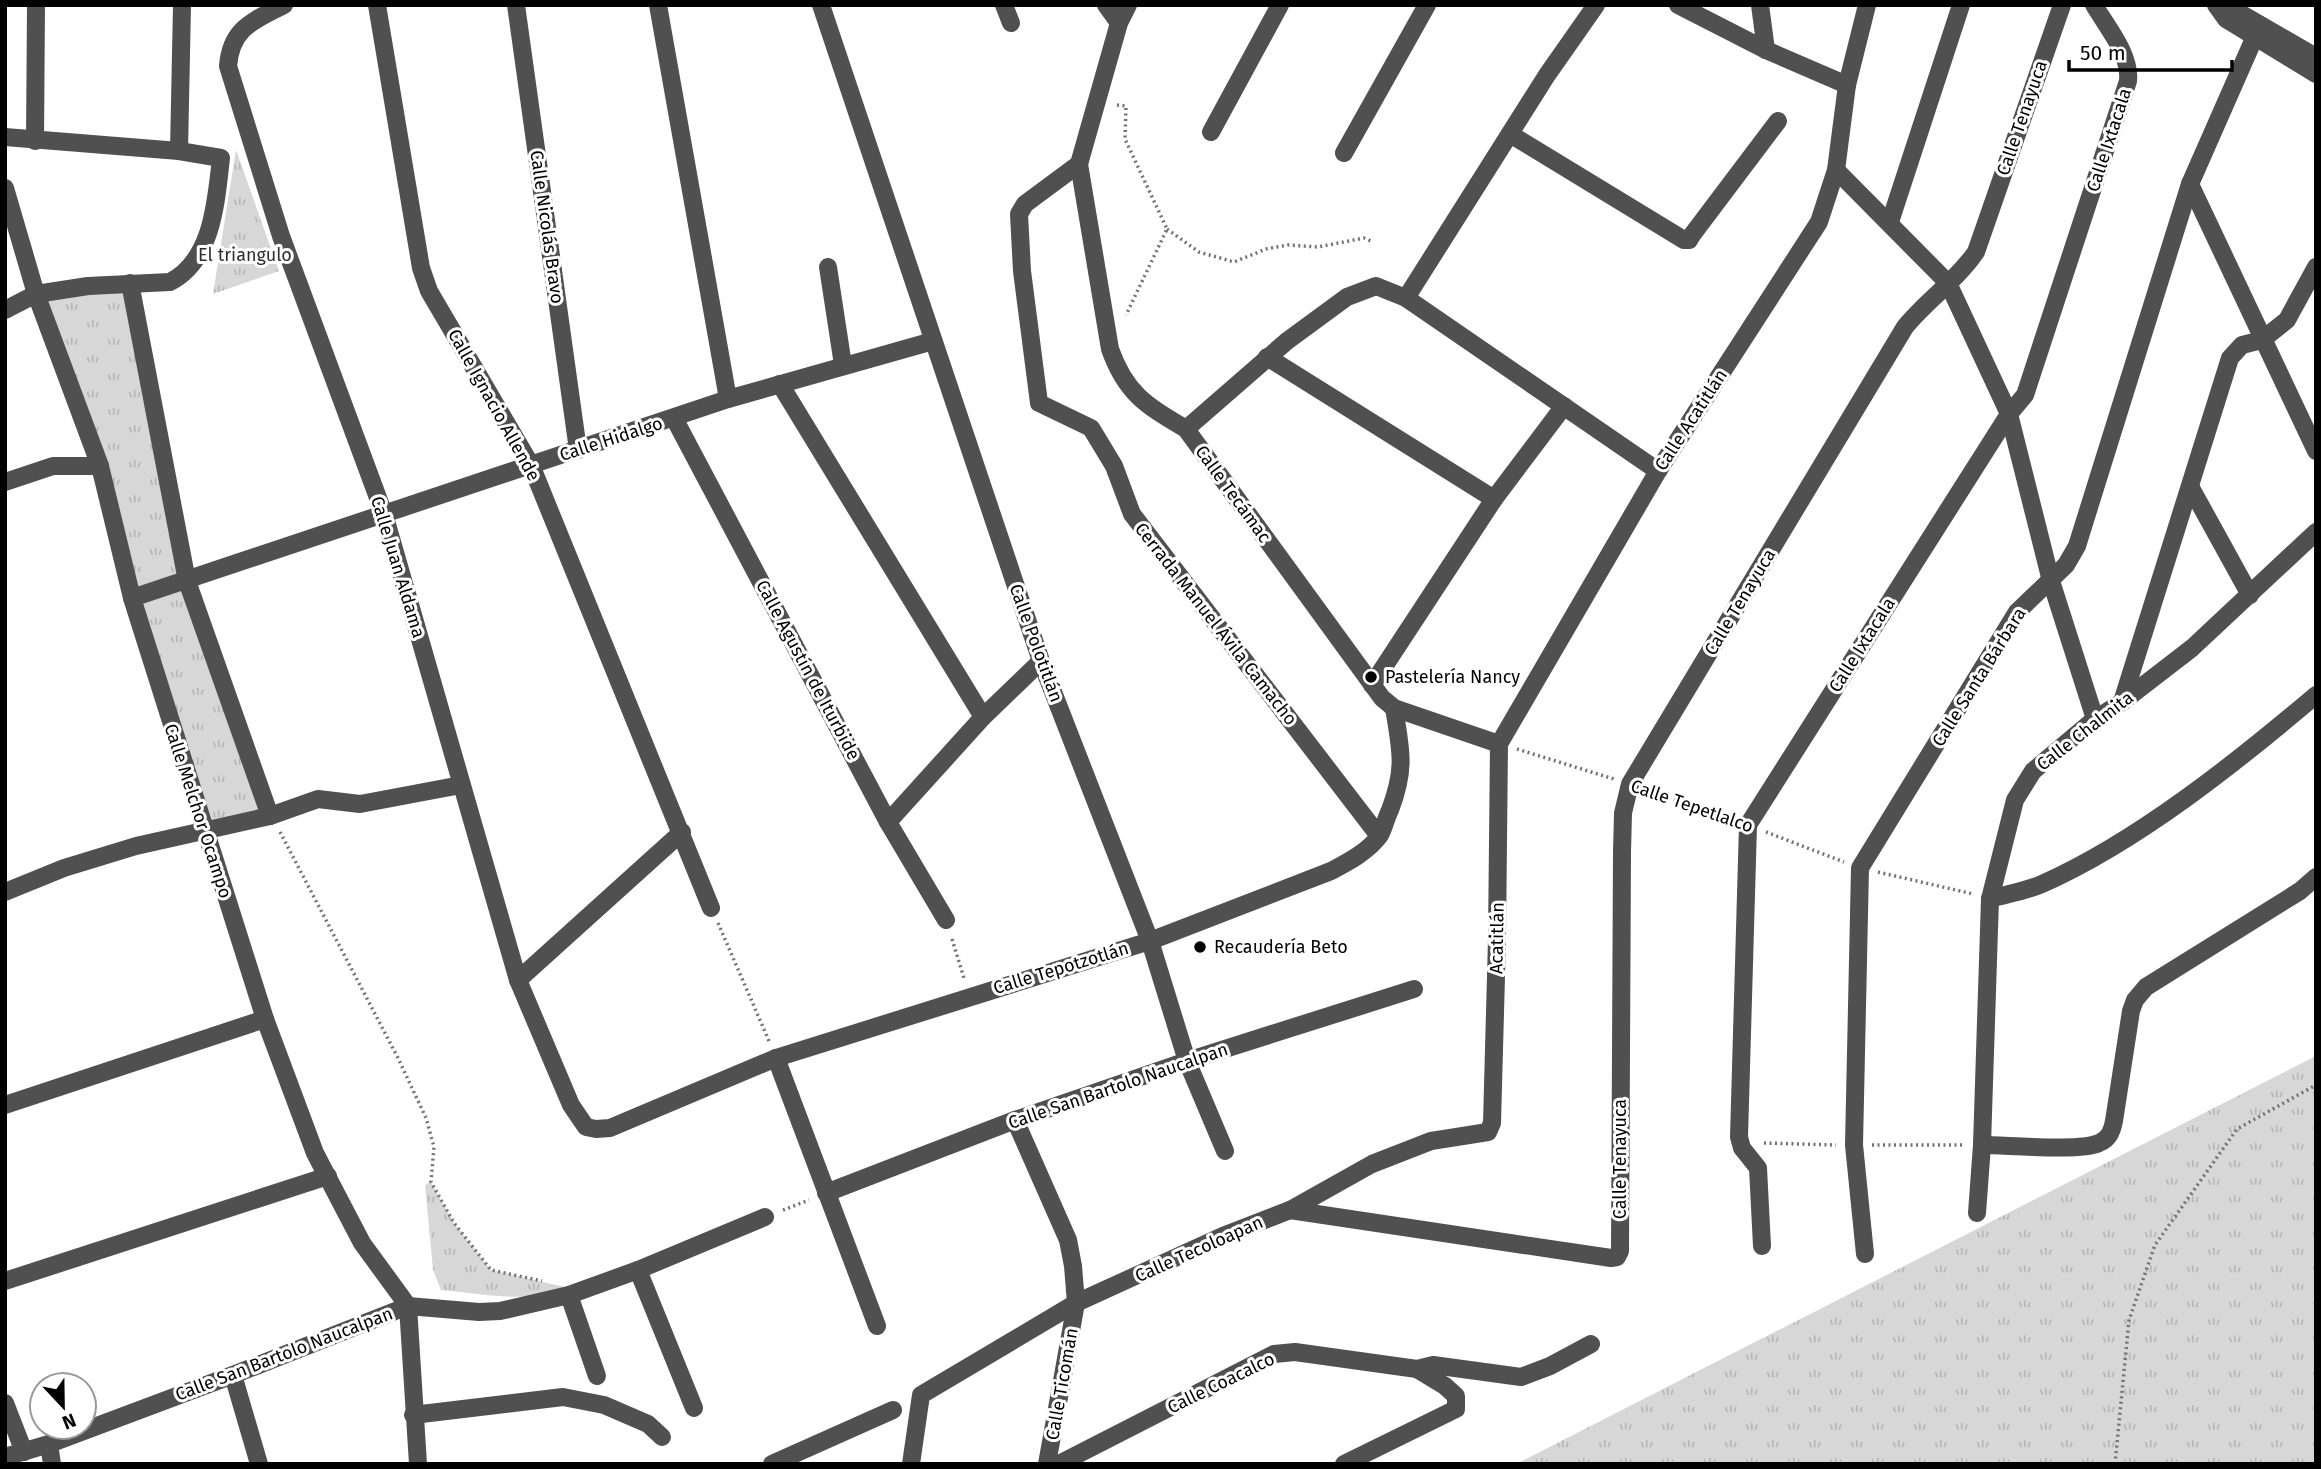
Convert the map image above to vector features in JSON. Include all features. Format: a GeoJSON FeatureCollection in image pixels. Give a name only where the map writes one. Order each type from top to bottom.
{"type":"FeatureCollection","features":[{"type":"Feature","properties":{"kind":"street"},"geometry":{"type":"LineString","coordinates":[[34,141],[36,5]]}},
{"type":"Feature","properties":{"kind":"street"},"geometry":{"type":"LineString","coordinates":[[178,151],[181,5]]}},
{"type":"Feature","properties":{"kind":"street","name":"Calle Juan Aldama"},"geometry":{"type":"LineString","coordinates":[[284,5],[247,25],[235,37],[229,52],[229,66],[281,236],[384,514],[519,980],[579,1119],[586,1127],[610,1128]]}},
{"type":"Feature","properties":{"kind":"street","name":"Calle Ignacio Allende"},"geometry":{"type":"LineString","coordinates":[[377,5],[421,268],[429,291],[531,465],[711,908]]}},
{"type":"Feature","properties":{"kind":"street","name":"Calle Nicolás Bravo"},"geometry":{"type":"LineString","coordinates":[[516,5],[578,450]]}},
{"type":"Feature","properties":{"kind":"street"},"geometry":{"type":"LineString","coordinates":[[657,5],[728,399]]}},
{"type":"Feature","properties":{"kind":"street","name":"Calle Polotitlán"},"geometry":{"type":"LineString","coordinates":[[821,5],[1041,661],[1150,941],[1187,1061],[1225,1151]]}},
{"type":"Feature","properties":{"kind":"street"},"geometry":{"type":"LineString","coordinates":[[1004,5],[1011,23]]}},
{"type":"Feature","properties":{"kind":"street"},"geometry":{"type":"LineString","coordinates":[[1106,5],[1119,23]]}},
{"type":"Feature","properties":{"kind":"street"},"geometry":{"type":"LineString","coordinates":[[1128,5],[1119,23],[1079,164],[1110,349],[1118,371],[1131,391],[1153,410],[1186,429]]}},
{"type":"Feature","properties":{"kind":"street"},"geometry":{"type":"LineString","coordinates":[[1211,132],[1280,5]]}},
{"type":"Feature","properties":{"kind":"street"},"geometry":{"type":"LineString","coordinates":[[1344,153],[1427,5]]}},
{"type":"Feature","properties":{"kind":"street"},"geometry":{"type":"LineString","coordinates":[[1406,298],[1547,75],[1596,5]]}},
{"type":"Feature","properties":{"kind":"street"},"geometry":{"type":"LineString","coordinates":[[1678,5],[1766,50],[1847,85]]}},
{"type":"Feature","properties":{"kind":"street"},"geometry":{"type":"LineString","coordinates":[[1760,5],[1766,50]]}},
{"type":"Feature","properties":{"kind":"street","name":"Calle Acatitlán"},"geometry":{"type":"LineString","coordinates":[[1499,744],[1658,471],[1819,222],[1836,170],[1847,85],[1867,5]]}},
{"type":"Feature","properties":{"kind":"street"},"geometry":{"type":"LineString","coordinates":[[1890,222],[1961,5]]}},
{"type":"Feature","properties":{"kind":"street","name":"Calle Tenayuca"},"geometry":{"type":"LineString","coordinates":[[1290,1210],[1617,1257],[1620,1251],[1623,813],[1630,784],[1905,327],[1920,308],[1965,268],[1976,252],[2062,5]]}},
{"type":"Feature","properties":{"kind":"street","name":"Calle Ixtacala"},"geometry":{"type":"LineString","coordinates":[[1748,825],[2009,414],[2025,395],[2130,70],[2094,5]]}},
{"type":"Feature","properties":{"kind":"street"},"geometry":{"type":"LineString","coordinates":[[2228,8],[2316,74]]}},
{"type":"Feature","properties":{"kind":"street"},"geometry":{"type":"LineString","coordinates":[[2257,31],[2316,57]]}},
{"type":"Feature","properties":{"kind":"street","name":"Calle Santa Bárbara"},"geometry":{"type":"LineString","coordinates":[[1860,868],[2017,612],[2066,565],[2077,546],[2190,184],[2257,31]]}},
{"type":"Feature","properties":{"kind":"street"},"geometry":{"type":"LineString","coordinates":[[1510,134],[1684,240],[1689,240],[1778,121]]}},
{"type":"Feature","properties":{"kind":"street"},"geometry":{"type":"LineString","coordinates":[[5,137],[178,151],[221,158],[216,202],[202,248],[190,268],[170,282],[88,286],[36,295],[5,310]]}},
{"type":"Feature","properties":{"kind":"street","name":"Cerrada Manuel Ávila Camacho"},"geometry":{"type":"LineString","coordinates":[[1079,164],[1021,208],[1019,214],[1021,271],[1039,403],[1091,428],[1114,466],[1132,514],[1380,836]]}},
{"type":"Feature","properties":{"kind":"street"},"geometry":{"type":"LineString","coordinates":[[1836,170],[1948,283],[2009,414],[2051,581],[2095,719]]}},
{"type":"Feature","properties":{"kind":"street"},"geometry":{"type":"LineString","coordinates":[[2190,184],[2316,451]]}},
{"type":"Feature","properties":{"kind":"street","name":"Calle Melchor Ocampo"},"geometry":{"type":"LineString","coordinates":[[5,188],[36,295],[100,466],[132,598],[265,1019],[315,1153],[362,1243],[408,1306]]}},
{"type":"Feature","properties":{"kind":"street"},"geometry":{"type":"LineString","coordinates":[[828,267],[843,365]]}},
{"type":"Feature","properties":{"kind":"street"},"geometry":{"type":"LineString","coordinates":[[2122,702],[2230,358],[2242,345],[2262,340],[2287,320],[2316,267]]}},
{"type":"Feature","properties":{"kind":"street"},"geometry":{"type":"LineString","coordinates":[[130,283],[187,581],[270,816]]}},
{"type":"Feature","properties":{"kind":"street","name":"Calle Tecámac"},"geometry":{"type":"LineString","coordinates":[[1394,708],[1372,685],[1186,429],[1267,357],[1348,298],[1368,288],[1384,287],[1406,298],[1658,471]]}},
{"type":"Feature","properties":{"kind":"street","name":"Calle Hidalgo"},"geometry":{"type":"LineString","coordinates":[[132,598],[728,399],[933,341]]}},
{"type":"Feature","properties":{"kind":"street"},"geometry":{"type":"LineString","coordinates":[[1267,357],[1494,499]]}},
{"type":"Feature","properties":{"kind":"street"},"geometry":{"type":"LineString","coordinates":[[780,384],[983,717]]}},
{"type":"Feature","properties":{"kind":"street"},"geometry":{"type":"LineString","coordinates":[[1372,685],[1494,499],[1564,406]]}},
{"type":"Feature","properties":{"kind":"street","name":"Calle Agustín de Iturbide"},"geometry":{"type":"LineString","coordinates":[[674,418],[888,822],[946,920]]}},
{"type":"Feature","properties":{"kind":"street"},"geometry":{"type":"LineString","coordinates":[[5,482],[53,466],[100,466]]}},
{"type":"Feature","properties":{"kind":"street"},"geometry":{"type":"LineString","coordinates":[[2191,488],[2250,595]]}},
{"type":"Feature","properties":{"kind":"street","name":"Calle Chalmita"},"geometry":{"type":"LineString","coordinates":[[1977,1213],[1982,1145],[1990,898],[2015,800],[2033,771],[2095,719],[2122,702],[2192,648],[2316,532]]}},
{"type":"Feature","properties":{"kind":"street"},"geometry":{"type":"LineString","coordinates":[[888,822],[983,717],[1041,661]]}},
{"type":"Feature","properties":{"kind":"street"},"geometry":{"type":"LineString","coordinates":[[1990,898],[2040,885],[2102,853],[2166,811],[2264,739],[2316,695]]}},
{"type":"Feature","properties":{"kind":"street"},"geometry":{"type":"LineString","coordinates":[[1380,836],[1401,776],[1401,750],[1394,708],[1499,744]]}},
{"type":"Feature","properties":{"kind":"street","name":"Acatitlán"},"geometry":{"type":"LineString","coordinates":[[1488,1132],[1492,1123],[1499,744]]}},
{"type":"Feature","properties":{"kind":"street"},"geometry":{"type":"LineString","coordinates":[[5,892],[76,864],[136,846],[270,816],[318,799],[350,804],[461,785]]}},
{"type":"Feature","properties":{"kind":"street"},"geometry":{"type":"LineString","coordinates":[[1748,825],[1740,1137],[1742,1148],[1758,1168],[1762,1246]]}},
{"type":"Feature","properties":{"kind":"street"},"geometry":{"type":"LineString","coordinates":[[519,980],[681,832]]}},
{"type":"Feature","properties":{"kind":"street","name":"Calle Tepotzotlán"},"geometry":{"type":"LineString","coordinates":[[610,1128],[776,1058],[1150,941],[1331,871],[1358,856],[1380,836]]}},
{"type":"Feature","properties":{"kind":"street"},"geometry":{"type":"LineString","coordinates":[[1860,868],[1854,1145],[1866,1254]]}},
{"type":"Feature","properties":{"kind":"street"},"geometry":{"type":"LineString","coordinates":[[1982,1145],[2087,1147],[2106,1139],[2112,1131],[2135,1000],[2146,987],[2300,891],[2316,877]]}},
{"type":"Feature","properties":{"kind":"street","name":"Calle San Bartolo Naucalpan"},"geometry":{"type":"LineString","coordinates":[[826,1194],[1015,1119],[1414,989]]}},
{"type":"Feature","properties":{"kind":"street"},"geometry":{"type":"LineString","coordinates":[[5,1105],[265,1019]]}},
{"type":"Feature","properties":{"kind":"street"},"geometry":{"type":"LineString","coordinates":[[776,1058],[877,1326]]}},
{"type":"Feature","properties":{"kind":"street","name":"Calle Ticomán"},"geometry":{"type":"LineString","coordinates":[[1015,1119],[1068,1240],[1073,1266],[1076,1304],[1047,1464]]}},
{"type":"Feature","properties":{"kind":"street","name":"Calle Tecoloapan"},"geometry":{"type":"LineString","coordinates":[[911,1464],[921,1395],[1076,1304],[1223,1236],[1290,1210],[1372,1164],[1401,1151],[1431,1141],[1488,1132]]}},
{"type":"Feature","properties":{"kind":"street"},"geometry":{"type":"LineString","coordinates":[[5,1281],[328,1176]]}},
{"type":"Feature","properties":{"kind":"street","name":"Calle San Bartolo Naucalpan"},"geometry":{"type":"LineString","coordinates":[[5,1457],[49,1444],[408,1306],[479,1312],[500,1311],[569,1295],[638,1270],[765,1217]]}},
{"type":"Feature","properties":{"kind":"street"},"geometry":{"type":"LineString","coordinates":[[638,1270],[694,1408]]}},
{"type":"Feature","properties":{"kind":"street"},"geometry":{"type":"LineString","coordinates":[[569,1295],[597,1376]]}},
{"type":"Feature","properties":{"kind":"street"},"geometry":{"type":"LineString","coordinates":[[408,1306],[418,1464]]}},
{"type":"Feature","properties":{"kind":"street"},"geometry":{"type":"LineString","coordinates":[[1417,1369],[1433,1365],[1521,1377],[1550,1366],[1591,1344]]}},
{"type":"Feature","properties":{"kind":"street","name":"Calle Coacalco"},"geometry":{"type":"LineString","coordinates":[[1059,1464],[1273,1354],[1295,1352],[1417,1369],[1445,1385],[1456,1396],[1456,1409],[1343,1464]]}},
{"type":"Feature","properties":{"kind":"street"},"geometry":{"type":"LineString","coordinates":[[233,1375],[259,1464]]}},
{"type":"Feature","properties":{"kind":"street"},"geometry":{"type":"LineString","coordinates":[[413,1415],[564,1397],[604,1405],[648,1424],[662,1437]]}},
{"type":"Feature","properties":{"kind":"street"},"geometry":{"type":"LineString","coordinates":[[5,1403],[24,1452]]}},
{"type":"Feature","properties":{"kind":"street"},"geometry":{"type":"LineString","coordinates":[[772,1464],[893,1410]]}},
{"type":"Feature","properties":{"kind":"street"},"geometry":{"type":"LineString","coordinates":[[49,1444],[52,1464]]}},
{"type":"Feature","properties":{"kind":"path"},"geometry":{"type":"LineString","coordinates":[[1096,102],[1126,106],[1125,139],[1167,229],[1199,251],[1234,262],[1266,249],[1288,245],[1318,247],[1364,238],[1373,242]]}},
{"type":"Feature","properties":{"kind":"path"},"geometry":{"type":"LineString","coordinates":[[1110,349],[1167,229]]}},
{"type":"Feature","properties":{"kind":"path","name":"Calle Tepetlalco"},"geometry":{"type":"LineString","coordinates":[[1499,744],[1630,784],[1860,868],[1990,898]]}},
{"type":"Feature","properties":{"kind":"path"},"geometry":{"type":"LineString","coordinates":[[270,816],[329,923],[426,1118],[434,1147],[431,1182],[454,1223],[491,1270],[565,1287],[569,1295]]}},
{"type":"Feature","properties":{"kind":"path"},"geometry":{"type":"LineString","coordinates":[[711,908],[776,1058]]}},
{"type":"Feature","properties":{"kind":"path"},"geometry":{"type":"LineString","coordinates":[[946,920],[970,998]]}},
{"type":"Feature","properties":{"kind":"path"},"geometry":{"type":"LineString","coordinates":[[2115,1464],[2129,1320],[2155,1245],[2237,1129],[2316,1085]]}},
{"type":"Feature","properties":{"kind":"path"},"geometry":{"type":"LineString","coordinates":[[765,1217],[826,1194]]}},
{"type":"Feature","properties":{"kind":"green space","name":"El triangulo"},"geometry":{"type":"Polygon","coordinates":[[[236,150],[279,271],[213,294],[236,150]]]}},
{"type":"Feature","properties":{"kind":"green space"},"geometry":{"type":"Polygon","coordinates":[[[130,283],[187,581],[270,816],[204,830],[36,295],[130,283]]]}},
{"type":"Feature","properties":{"kind":"green space"},"geometry":{"type":"Polygon","coordinates":[[[2316,1056],[2316,1464],[1516,1464],[2316,1056]]]}},
{"type":"Feature","properties":{"kind":"green space"},"geometry":{"type":"Polygon","coordinates":[[[431,1182],[454,1223],[491,1270],[565,1287],[553,1292],[522,1297],[441,1290],[433,1270],[425,1185],[431,1182]]]}},
{"type":"Feature","properties":{"kind":"place","name":"Pastelería Nancy"},"geometry":{"type":"Point","coordinates":[1371,677]}},
{"type":"Feature","properties":{"kind":"place","name":"Recaudería Beto"},"geometry":{"type":"Point","coordinates":[1200,947]}}]}
